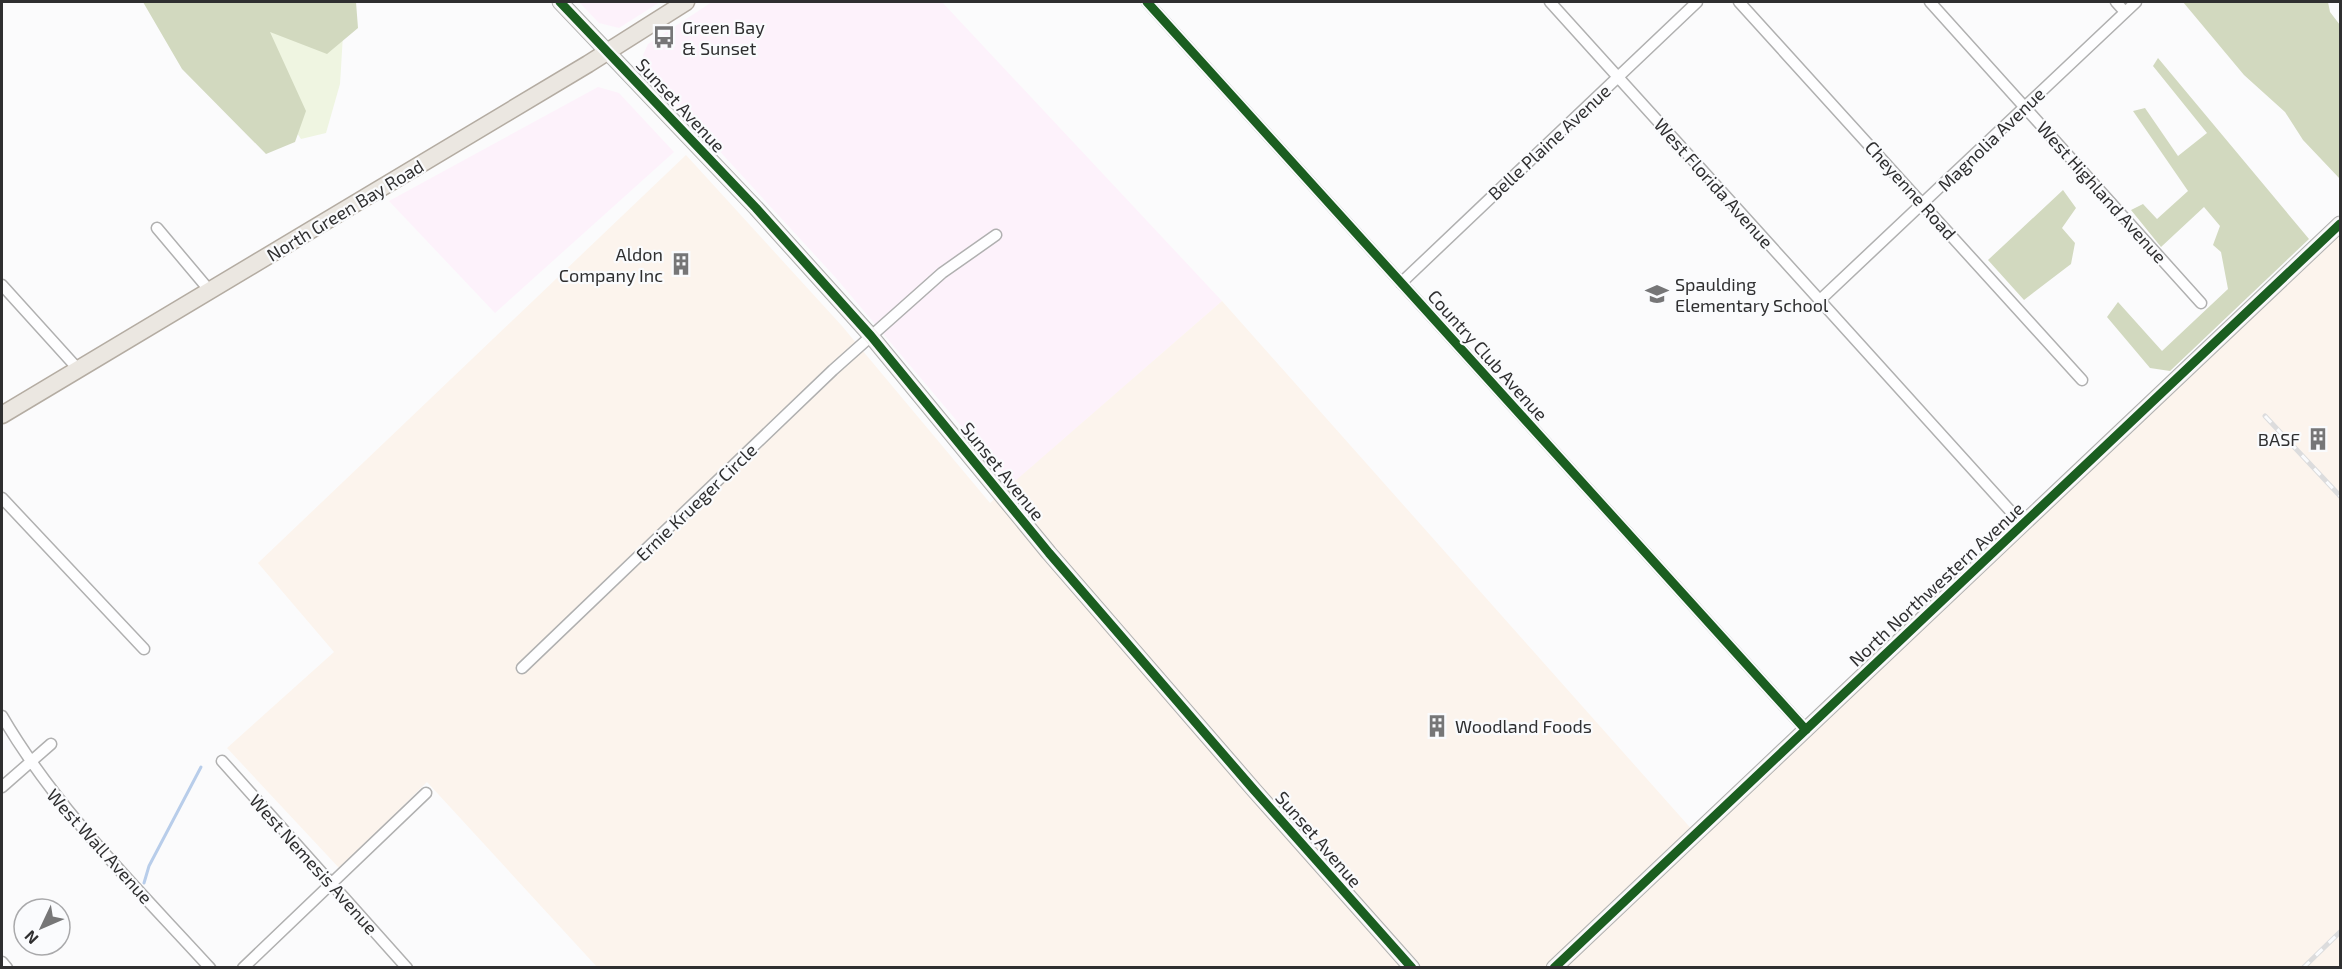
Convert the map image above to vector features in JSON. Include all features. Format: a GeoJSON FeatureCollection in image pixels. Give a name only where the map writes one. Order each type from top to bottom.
{"type":"FeatureCollection","features":[{"type":"Feature","properties":{"kind":"main road","name":"North Green Bay Road"},"geometry":{"type":"LineString","coordinates":[[2,415],[609,52],[686,2]]}},
{"type":"Feature","properties":{"kind":"street","name":"Sunset Avenue"},"geometry":{"type":"LineString","coordinates":[[560,2],[752,203],[871,336],[1048,553],[1261,799],[1412,968]]}},
{"type":"Feature","properties":{"kind":"street","name":"Country Club Avenue"},"geometry":{"type":"LineString","coordinates":[[1147,2],[1806,730]]}},
{"type":"Feature","properties":{"kind":"street","name":"West Florida Avenue"},"geometry":{"type":"LineString","coordinates":[[1550,2],[2024,525]]}},
{"type":"Feature","properties":{"kind":"street","name":"Belle Plaine Avenue"},"geometry":{"type":"LineString","coordinates":[[1401,283],[1697,2]]}},
{"type":"Feature","properties":{"kind":"street","name":"Cheyenne Road"},"geometry":{"type":"LineString","coordinates":[[1739,2],[1924,203],[2082,380]]}},
{"type":"Feature","properties":{"kind":"street","name":"West Highland Avenue"},"geometry":{"type":"LineString","coordinates":[[1930,2],[2201,303]]}},
{"type":"Feature","properties":{"kind":"street"},"geometry":{"type":"LineString","coordinates":[[2116,2],[2125,12]]}},
{"type":"Feature","properties":{"kind":"street","name":"Magnolia Avenue"},"geometry":{"type":"LineString","coordinates":[[1820,300],[2136,2]]}},
{"type":"Feature","properties":{"kind":"street","name":"North Northwestern Avenue"},"geometry":{"type":"LineString","coordinates":[[1554,968],[2340,224]]}},
{"type":"Feature","properties":{"kind":"street"},"geometry":{"type":"LineString","coordinates":[[157,228],[210,291]]}},
{"type":"Feature","properties":{"kind":"street","name":"Ernie Krueger Circle"},"geometry":{"type":"LineString","coordinates":[[522,668],[833,370],[942,273],[996,235]]}},
{"type":"Feature","properties":{"kind":"street"},"geometry":{"type":"LineString","coordinates":[[2,285],[78,369]]}},
{"type":"Feature","properties":{"kind":"street"},"geometry":{"type":"LineString","coordinates":[[2,498],[144,649]]}},
{"type":"Feature","properties":{"kind":"street","name":"West Wall Avenue"},"geometry":{"type":"LineString","coordinates":[[2,716],[28,762],[60,802],[210,968]]}},
{"type":"Feature","properties":{"kind":"street"},"geometry":{"type":"LineString","coordinates":[[2,787],[51,744]]}},
{"type":"Feature","properties":{"kind":"street","name":"West Nemesis Avenue"},"geometry":{"type":"LineString","coordinates":[[222,761],[406,968]]}},
{"type":"Feature","properties":{"kind":"street"},"geometry":{"type":"LineString","coordinates":[[243,968],[426,793]]}},
{"type":"Feature","properties":{"kind":"street"},"geometry":{"type":"LineString","coordinates":[[2,962],[7,968]]}},
{"type":"Feature","properties":{"kind":"shaded area"},"geometry":{"type":"Polygon","coordinates":[[[579,2],[660,2],[619,28],[599,23],[579,2]]]}},
{"type":"Feature","properties":{"kind":"shaded area"},"geometry":{"type":"Polygon","coordinates":[[[712,2],[942,2],[1222,301],[1011,485],[836,278],[646,71],[643,55],[648,44],[712,2]]]}},
{"type":"Feature","properties":{"kind":"shaded area"},"geometry":{"type":"Polygon","coordinates":[[[598,87],[619,93],[674,152],[495,313],[389,201],[598,87]]]}},
{"type":"Feature","properties":{"kind":"shaded area"},"geometry":{"type":"Polygon","coordinates":[[[686,155],[842,326],[990,503],[1222,301],[1695,833],[2340,220],[2340,967],[597,967],[427,782],[340,869],[227,748],[334,652],[258,563],[686,155]]]}},
{"type":"Feature","properties":{"kind":"green space"},"geometry":{"type":"Polygon","coordinates":[[[143,2],[356,2],[358,28],[327,54],[270,32],[306,111],[295,142],[266,154],[182,69],[143,2]]]}},
{"type":"Feature","properties":{"kind":"green space"},"geometry":{"type":"Polygon","coordinates":[[[315,2],[343,35],[340,84],[326,133],[301,139],[269,91],[267,19],[315,2]]]}},
{"type":"Feature","properties":{"kind":"green space"},"geometry":{"type":"Polygon","coordinates":[[[2183,2],[2328,2],[2330,12],[2340,25],[2340,179],[2303,140],[2285,112],[2244,75],[2183,2]]]}},
{"type":"Feature","properties":{"kind":"green space"},"geometry":{"type":"Polygon","coordinates":[[[2158,58],[2309,239],[2170,371],[2150,368],[2107,317],[2118,302],[2162,351],[2228,289],[2221,252],[2213,245],[2220,226],[2204,207],[2161,247],[2131,210],[2143,204],[2157,219],[2188,191],[2133,111],[2145,108],[2178,156],[2207,133],[2153,66],[2158,58]]]}},
{"type":"Feature","properties":{"kind":"green space"},"geometry":{"type":"Polygon","coordinates":[[[2063,190],[2076,208],[2062,228],[2075,243],[2071,264],[2024,300],[1988,260],[2063,190]]]}},
{"type":"Feature","properties":{"kind":"waterway"},"geometry":{"type":"LineString","coordinates":[[144,883],[149,866],[201,767]]}},
{"type":"Feature","properties":{"kind":"railway"},"geometry":{"type":"LineString","coordinates":[[2265,416],[2340,496]]}},
{"type":"Feature","properties":{"kind":"railway"},"geometry":{"type":"LineString","coordinates":[[2303,968],[2340,932]]}},
{"type":"Feature","properties":{"kind":"cycle path"},"geometry":{"type":"LineString","coordinates":[[560,2],[756,208],[871,336],[1049,553],[1412,968]]}},
{"type":"Feature","properties":{"kind":"cycle path"},"geometry":{"type":"LineString","coordinates":[[1147,2],[1806,730]]}},
{"type":"Feature","properties":{"kind":"cycle path"},"geometry":{"type":"LineString","coordinates":[[1554,968],[2340,224]]}},
{"type":"Feature","properties":{"kind":"place","name":"Green Bay & Sunset"},"geometry":{"type":"Point","coordinates":[664,37]}},
{"type":"Feature","properties":{"kind":"place","name":"Aldon Company Inc"},"geometry":{"type":"Point","coordinates":[681,264]}},
{"type":"Feature","properties":{"kind":"place","name":"Spaulding Elementary School"},"geometry":{"type":"Point","coordinates":[1657,294]}},
{"type":"Feature","properties":{"kind":"place","name":"BASF"},"geometry":{"type":"Point","coordinates":[2318,439]}},
{"type":"Feature","properties":{"kind":"place","name":"Woodland Foods"},"geometry":{"type":"Point","coordinates":[1437,726]}}]}
